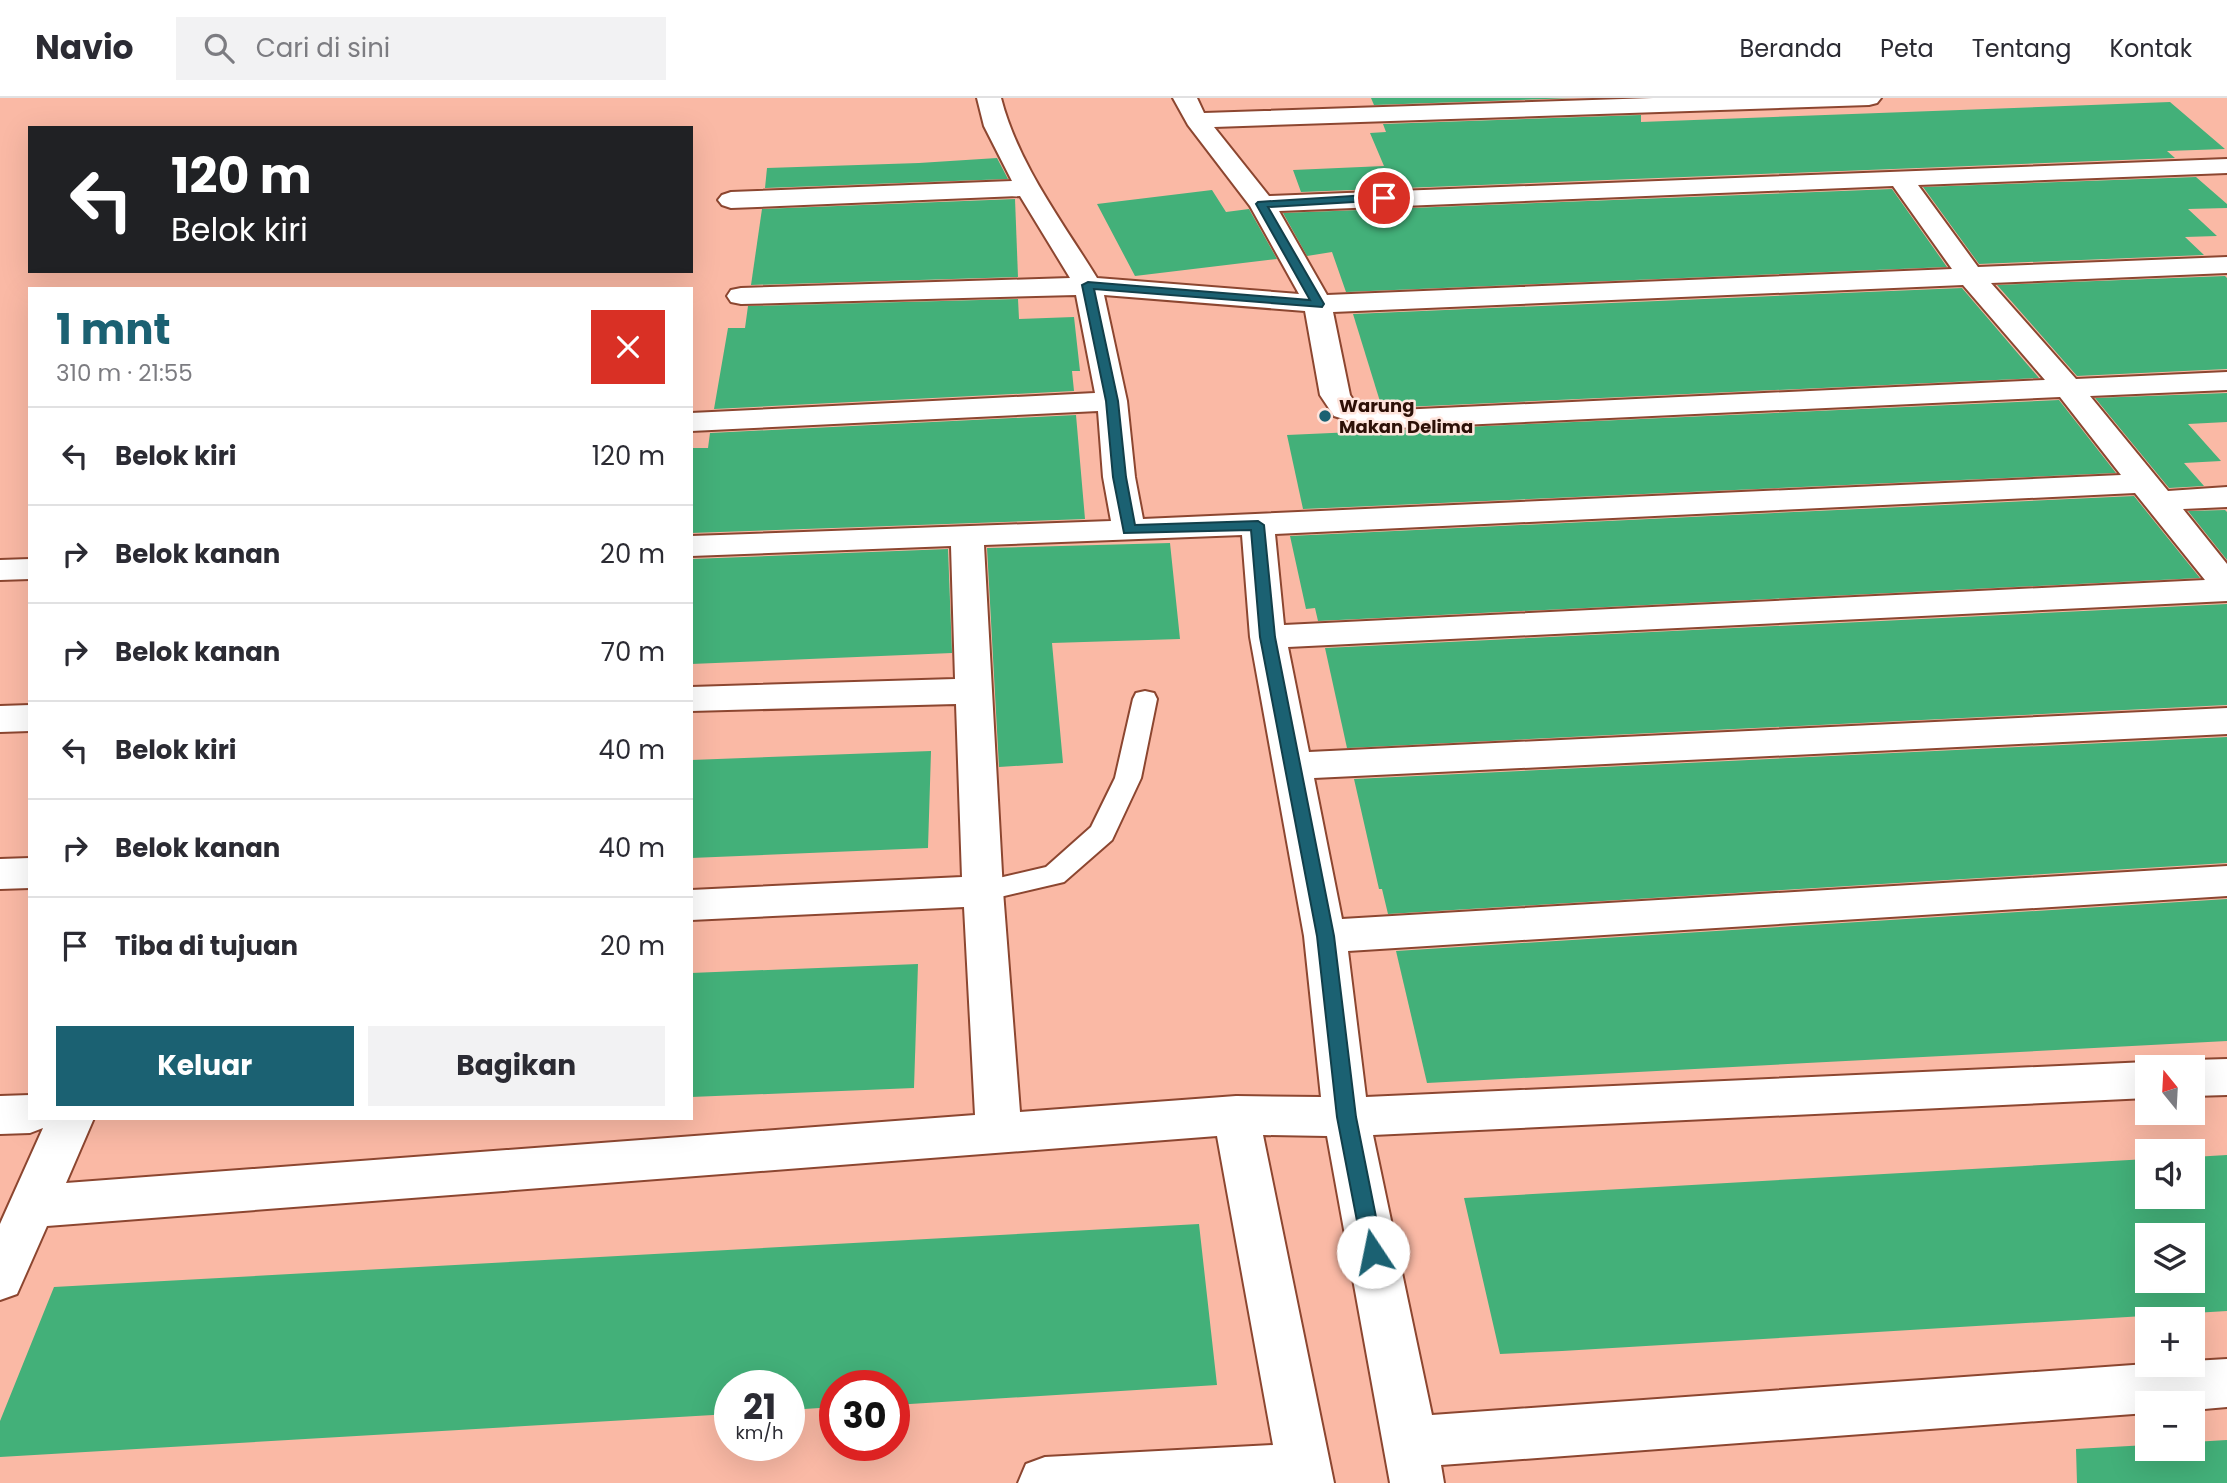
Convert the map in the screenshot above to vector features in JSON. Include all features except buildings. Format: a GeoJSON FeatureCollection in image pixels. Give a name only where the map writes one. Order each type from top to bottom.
{"type":"FeatureCollection","features":[{"type":"Feature","properties":{"kind":"street"},"geometry":{"type":"LineString","coordinates":[[989,98],[996,126],[1028,188],[1088,285],[1112,401],[1119,477],[1129,530]]}},
{"type":"Feature","properties":{"kind":"street"},"geometry":{"type":"LineString","coordinates":[[1190,109],[1869,98]]}},
{"type":"Feature","properties":{"kind":"street"},"geometry":{"type":"LineString","coordinates":[[1190,109],[1262,204],[1318,304],[1335,395],[1345,410],[1374,420],[2227,381]]}},
{"type":"Feature","properties":{"kind":"street"},"geometry":{"type":"LineString","coordinates":[[1262,204],[2227,166]]}},
{"type":"Feature","properties":{"kind":"street"},"geometry":{"type":"LineString","coordinates":[[1901,179],[1972,278],[2067,388],[2227,588]]}},
{"type":"Feature","properties":{"kind":"street"},"geometry":{"type":"LineString","coordinates":[[731,200],[1028,188]]}},
{"type":"Feature","properties":{"kind":"street"},"geometry":{"type":"LineString","coordinates":[[741,296],[1088,285],[1318,304],[2227,265]]}},
{"type":"Feature","properties":{"kind":"street"},"geometry":{"type":"LineString","coordinates":[[693,422],[1112,401]]}},
{"type":"Feature","properties":{"kind":"street"},"geometry":{"type":"LineString","coordinates":[[693,546],[2152,492],[2227,497]]}},
{"type":"Feature","properties":{"kind":"street"},"geometry":{"type":"LineString","coordinates":[[1258,525],[1268,637],[1325,936],[1346,1117],[1414,1463],[2227,1383]]}},
{"type":"Feature","properties":{"kind":"street"},"geometry":{"type":"LineString","coordinates":[[967,537],[999,1132]]}},
{"type":"Feature","properties":{"kind":"street"},"geometry":{"type":"LineString","coordinates":[[0,570],[28,569]]}},
{"type":"Feature","properties":{"kind":"street"},"geometry":{"type":"LineString","coordinates":[[1268,637],[2227,588]]}},
{"type":"Feature","properties":{"kind":"street"},"geometry":{"type":"LineString","coordinates":[[693,699],[974,691]]}},
{"type":"Feature","properties":{"kind":"street"},"geometry":{"type":"LineString","coordinates":[[0,719],[28,718]]}},
{"type":"Feature","properties":{"kind":"street"},"geometry":{"type":"LineString","coordinates":[[1293,766],[2227,721]]}},
{"type":"Feature","properties":{"kind":"street"},"geometry":{"type":"LineString","coordinates":[[0,874],[28,873]]}},
{"type":"Feature","properties":{"kind":"street"},"geometry":{"type":"LineString","coordinates":[[1325,936],[2227,881]]}},
{"type":"Feature","properties":{"kind":"street"},"geometry":{"type":"LineString","coordinates":[[693,905],[984,891]]}},
{"type":"Feature","properties":{"kind":"street"},"geometry":{"type":"LineString","coordinates":[[2205,1078],[2227,1077]]}},
{"type":"Feature","properties":{"kind":"street"},"geometry":{"type":"LineString","coordinates":[[31,1206],[1236,1115],[1346,1117],[2135,1081]]}},
{"type":"Feature","properties":{"kind":"street"},"geometry":{"type":"LineString","coordinates":[[0,1115],[28,1114]]}},
{"type":"Feature","properties":{"kind":"street"},"geometry":{"type":"LineString","coordinates":[[1045,1483],[1306,1476],[1236,1115]]}},
{"type":"Feature","properties":{"kind":"street"},"geometry":{"type":"LineString","coordinates":[[0,1278],[70,1120]]}},
{"type":"Feature","properties":{"kind":"lane"},"geometry":{"type":"LineString","coordinates":[[984,891],[1054,875],[1102,833],[1128,778],[1145,699]]}},
{"type":"Feature","properties":{"kind":"place","name":"Warung Makan Delima"},"geometry":{"type":"Point","coordinates":[1325,416]}},
{"type":"Feature","properties":{"kind":"route"},"geometry":{"type":"LineString","coordinates":[[1373,1252],[1346,1117],[1325,936],[1268,637],[1258,525],[1129,530],[1119,477],[1112,401],[1088,285],[1318,304],[1262,204],[1384,198]]}}]}
